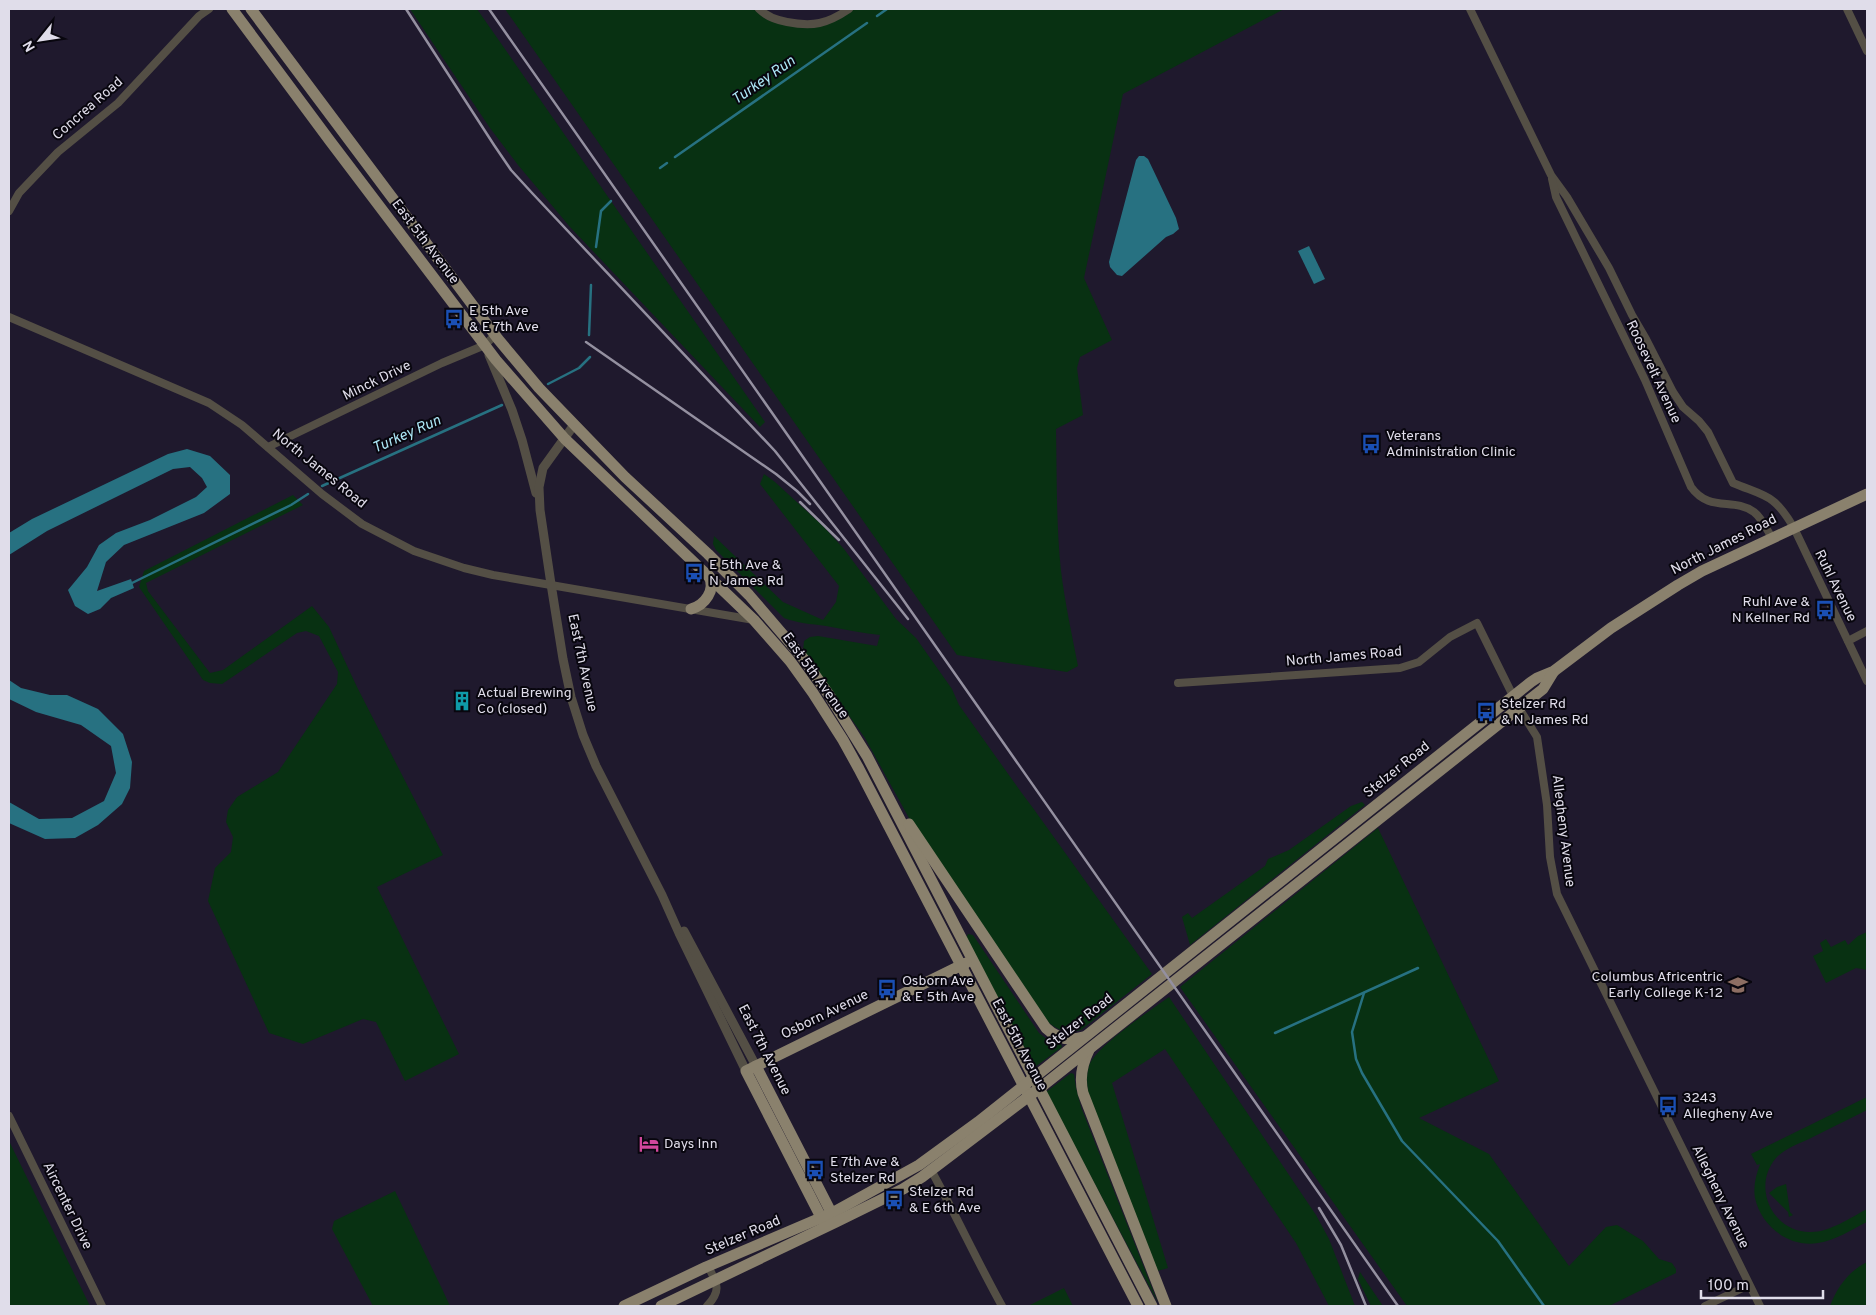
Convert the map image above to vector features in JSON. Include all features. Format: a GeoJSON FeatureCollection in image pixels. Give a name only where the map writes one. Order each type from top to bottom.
{"type":"FeatureCollection","features":[{"type":"Feature","properties":{"kind":"main road","name":"East 5th Avenue"},"geometry":{"type":"LineString","coordinates":[[232,9],[514,382],[564,439],[754,620],[790,661],[843,740],[1138,1306]]}},
{"type":"Feature","properties":{"kind":"main road","name":"East 5th Avenue"},"geometry":{"type":"LineString","coordinates":[[251,9],[495,335],[539,388],[625,477],[749,595],[776,624],[803,658],[867,756],[1152,1306]]}},
{"type":"Feature","properties":{"kind":"main road","name":"North James Road"},"geometry":{"type":"LineString","coordinates":[[1514,696],[1537,678],[1554,671],[1596,639],[1702,571],[1867,494]]}},
{"type":"Feature","properties":{"kind":"main road"},"geometry":{"type":"LineString","coordinates":[[691,609],[703,603],[708,596],[712,585],[709,576]]}},
{"type":"Feature","properties":{"kind":"main road","name":"North James Road"},"geometry":{"type":"LineString","coordinates":[[1519,708],[1543,689],[1554,671]]}},
{"type":"Feature","properties":{"kind":"main road","name":"Stelzer Road"},"geometry":{"type":"LineString","coordinates":[[1212,944],[1514,696]]}},
{"type":"Feature","properties":{"kind":"main road","name":"Stelzer Road"},"geometry":{"type":"LineString","coordinates":[[624,1306],[708,1266],[796,1230],[829,1220],[903,1189],[931,1170],[1097,1033],[1519,708]]}},
{"type":"Feature","properties":{"kind":"main road"},"geometry":{"type":"LineString","coordinates":[[867,756],[920,842],[1046,1028],[1058,1036],[1071,1040],[1097,1033]]}},
{"type":"Feature","properties":{"kind":"main road","name":"Osborn Avenue"},"geometry":{"type":"LineString","coordinates":[[751,1069],[972,960]]}},
{"type":"Feature","properties":{"kind":"main road","name":"Stelzer Road"},"geometry":{"type":"LineString","coordinates":[[1042,1079],[1092,1046],[1097,1033]]}},
{"type":"Feature","properties":{"kind":"main road"},"geometry":{"type":"LineString","coordinates":[[1092,1046],[1082,1066],[1083,1093],[1166,1306]]}},
{"type":"Feature","properties":{"kind":"main road","name":"East 7th Avenue"},"geometry":{"type":"LineString","coordinates":[[751,1069],[800,1176],[829,1220]]}},
{"type":"Feature","properties":{"kind":"main road","name":"East 7th Avenue"},"geometry":{"type":"LineString","coordinates":[[751,1069],[829,1220]]}},
{"type":"Feature","properties":{"kind":"main road","name":"Stelzer Road"},"geometry":{"type":"LineString","coordinates":[[661,1306],[829,1220],[926,1161],[1011,1103]]}},
{"type":"Feature","properties":{"kind":"main road"},"geometry":{"type":"LineString","coordinates":[[796,1230],[805,1223],[808,1213],[808,1196],[800,1176]]}},
{"type":"Feature","properties":{"kind":"street","name":"Concrea Road"},"geometry":{"type":"LineString","coordinates":[[9,211],[19,193],[58,152],[118,103],[199,16],[209,9]]}},
{"type":"Feature","properties":{"kind":"street"},"geometry":{"type":"LineString","coordinates":[[759,9],[778,20],[812,25],[829,21],[849,9]]}},
{"type":"Feature","properties":{"kind":"street","name":"Roosevelt Avenue"},"geometry":{"type":"LineString","coordinates":[[1470,9],[1551,174],[1609,268],[1673,392],[1683,407],[1708,432],[1733,483],[1765,494],[1783,508],[1794,528]]}},
{"type":"Feature","properties":{"kind":"street"},"geometry":{"type":"LineString","coordinates":[[1847,9],[1866,47]]}},
{"type":"Feature","properties":{"kind":"street","name":"Roosevelt Avenue"},"geometry":{"type":"LineString","coordinates":[[1551,174],[1556,197],[1645,380],[1691,487],[1704,500],[1745,507],[1755,512],[1772,538]]}},
{"type":"Feature","properties":{"kind":"street","name":"North James Road"},"geometry":{"type":"LineString","coordinates":[[9,316],[209,403],[242,425],[322,494],[362,524],[414,551],[486,573],[776,624]]}},
{"type":"Feature","properties":{"kind":"street","name":"Minck Drive"},"geometry":{"type":"LineString","coordinates":[[268,447],[442,363],[485,345],[495,335]]}},
{"type":"Feature","properties":{"kind":"street","name":"East 7th Avenue"},"geometry":{"type":"LineString","coordinates":[[485,345],[512,410],[522,440],[540,510]]}},
{"type":"Feature","properties":{"kind":"street","name":"East 7th Avenue"},"geometry":{"type":"LineString","coordinates":[[574,425],[551,456],[542,473],[539,487],[540,510],[567,678],[583,735],[596,766],[662,895],[677,918],[751,1069]]}},
{"type":"Feature","properties":{"kind":"street","name":"Ruhl Avenue"},"geometry":{"type":"LineString","coordinates":[[1794,528],[1867,681]]}},
{"type":"Feature","properties":{"kind":"street","name":"North James Road"},"geometry":{"type":"LineString","coordinates":[[1178,682],[1400,668],[1419,662],[1450,637],[1477,623],[1519,708]]}},
{"type":"Feature","properties":{"kind":"street"},"geometry":{"type":"LineString","coordinates":[[1848,641],[1867,632]]}},
{"type":"Feature","properties":{"kind":"street","name":"Allegheny Avenue"},"geometry":{"type":"LineString","coordinates":[[1519,708],[1537,737],[1547,805],[1550,857],[1557,894],[1760,1306]]}},
{"type":"Feature","properties":{"kind":"street","name":"Aircenter Drive"},"geometry":{"type":"LineString","coordinates":[[9,1116],[102,1306]]}},
{"type":"Feature","properties":{"kind":"street"},"geometry":{"type":"LineString","coordinates":[[931,1170],[954,1210],[977,1261],[1002,1306]]}},
{"type":"Feature","properties":{"kind":"street"},"geometry":{"type":"LineString","coordinates":[[707,1306],[717,1291],[715,1280],[708,1266]]}},
{"type":"Feature","properties":{"kind":"street"},"geometry":{"type":"LineString","coordinates":[[1705,1306],[1750,1285]]}},
{"type":"Feature","properties":{"kind":"green space"},"geometry":{"type":"Polygon","coordinates":[[[410,9],[477,9],[765,422],[760,427],[570,227],[518,165],[490,128],[410,9]]]}},
{"type":"Feature","properties":{"kind":"green space"},"geometry":{"type":"Polygon","coordinates":[[[505,9],[759,9],[764,14],[812,25],[849,9],[1284,9],[1123,94],[1084,278],[1112,340],[1080,357],[1077,368],[1083,415],[1056,429],[1059,553],[1078,666],[1067,672],[957,655],[505,9]]]}},
{"type":"Feature","properties":{"kind":"green space"},"geometry":{"type":"Polygon","coordinates":[[[764,474],[823,526],[844,549],[896,619],[916,638],[952,689],[959,705],[1152,974],[1081,1030],[1064,1031],[1049,1023],[920,838],[865,738],[803,651],[804,641],[810,637],[818,636],[877,646],[880,635],[784,618],[716,550],[713,544],[714,536],[783,602],[823,620],[836,602],[839,586],[760,484],[764,474]]]}},
{"type":"Feature","properties":{"kind":"green space"},"geometry":{"type":"Polygon","coordinates":[[[293,495],[303,505],[146,583],[148,591],[210,673],[223,670],[312,606],[329,627],[357,687],[443,855],[377,887],[459,1054],[405,1081],[376,1022],[363,1019],[303,1044],[269,1033],[208,901],[215,868],[231,852],[233,837],[226,822],[228,810],[237,797],[278,772],[337,684],[338,672],[319,636],[306,631],[297,633],[222,684],[210,683],[203,680],[139,587],[144,571],[293,495]]]}},
{"type":"Feature","properties":{"kind":"green space"},"geometry":{"type":"Polygon","coordinates":[[[1362,802],[1365,805],[1190,945],[1182,917],[1188,913],[1192,918],[1265,866],[1268,859],[1289,850],[1351,806],[1362,802]]]}},
{"type":"Feature","properties":{"kind":"green space"},"geometry":{"type":"Polygon","coordinates":[[[1378,828],[1499,1081],[1419,1118],[1489,1154],[1569,1266],[1606,1227],[1617,1225],[1643,1241],[1659,1259],[1672,1263],[1676,1273],[1609,1306],[1407,1306],[1180,987],[1378,828]]]}},
{"type":"Feature","properties":{"kind":"green space"},"geometry":{"type":"Polygon","coordinates":[[[1867,932],[1867,970],[1856,968],[1826,983],[1813,956],[1823,951],[1820,943],[1826,939],[1831,947],[1845,940],[1848,945],[1858,936],[1867,932]]]}},
{"type":"Feature","properties":{"kind":"green space"},"geometry":{"type":"Polygon","coordinates":[[[968,934],[973,935],[1039,1033],[1048,1040],[1061,1044],[1062,1047],[1035,1067],[966,938],[968,934]]]}},
{"type":"Feature","properties":{"kind":"green space"},"geometry":{"type":"Polygon","coordinates":[[[1169,997],[1316,1215],[1329,1239],[1355,1306],[1329,1306],[1296,1243],[1165,1049],[1112,1083],[1168,1268],[1157,1271],[1088,1093],[1087,1076],[1093,1058],[1112,1039],[1169,997]]]}},
{"type":"Feature","properties":{"kind":"green space"},"geometry":{"type":"Polygon","coordinates":[[[1071,1073],[1074,1074],[1081,1107],[1158,1303],[1046,1092],[1071,1073]]]}},
{"type":"Feature","properties":{"kind":"green space"},"geometry":{"type":"Polygon","coordinates":[[[1867,1097],[1867,1110],[1791,1147],[1779,1155],[1769,1170],[1766,1194],[1770,1206],[1777,1217],[1786,1225],[1798,1230],[1811,1232],[1825,1230],[1867,1209],[1867,1222],[1837,1237],[1818,1243],[1807,1244],[1797,1242],[1778,1233],[1763,1218],[1758,1208],[1754,1189],[1760,1164],[1757,1165],[1751,1154],[1867,1097]]]}},
{"type":"Feature","properties":{"kind":"green space"},"geometry":{"type":"Polygon","coordinates":[[[9,1141],[90,1306],[9,1306],[9,1141]]]}},
{"type":"Feature","properties":{"kind":"green space"},"geometry":{"type":"Polygon","coordinates":[[[1786,1184],[1790,1212],[1793,1215],[1789,1217],[1788,1212],[1769,1193],[1777,1187],[1786,1184]]]}},
{"type":"Feature","properties":{"kind":"green space"},"geometry":{"type":"Polygon","coordinates":[[[395,1191],[450,1306],[373,1306],[332,1229],[334,1221],[395,1191]]]}},
{"type":"Feature","properties":{"kind":"green space"},"geometry":{"type":"Polygon","coordinates":[[[1867,1262],[1867,1306],[1830,1306],[1844,1280],[1867,1262]]]}},
{"type":"Feature","properties":{"kind":"green space"},"geometry":{"type":"Polygon","coordinates":[[[1360,1272],[1383,1306],[1371,1306],[1358,1279],[1360,1272]]]}},
{"type":"Feature","properties":{"kind":"green space"},"geometry":{"type":"Polygon","coordinates":[[[1064,1288],[1073,1306],[1028,1306],[1064,1288]]]}},
{"type":"Feature","properties":{"kind":"water"},"geometry":{"type":"Polygon","coordinates":[[[1139,156],[1144,156],[1148,159],[1176,218],[1179,229],[1166,237],[1122,276],[1117,275],[1110,267],[1109,262],[1136,160],[1139,156]]]}},
{"type":"Feature","properties":{"kind":"water"},"geometry":{"type":"Polygon","coordinates":[[[1309,246],[1325,279],[1314,284],[1298,251],[1309,246]]]}},
{"type":"Feature","properties":{"kind":"water"},"geometry":{"type":"Polygon","coordinates":[[[187,449],[210,456],[230,475],[230,494],[204,513],[124,545],[106,562],[97,591],[131,579],[134,588],[111,598],[100,609],[88,614],[75,606],[68,590],[87,567],[99,545],[116,533],[150,520],[196,497],[207,487],[202,478],[190,467],[173,469],[47,531],[9,555],[9,533],[32,519],[168,454],[187,449]]]}},
{"type":"Feature","properties":{"kind":"water"},"geometry":{"type":"Polygon","coordinates":[[[9,680],[21,688],[50,695],[67,695],[98,709],[123,734],[132,762],[130,788],[122,804],[98,825],[75,838],[45,839],[9,823],[9,802],[39,819],[72,818],[104,801],[116,773],[111,746],[81,725],[36,712],[9,699],[9,680]]]}},
{"type":"Feature","properties":{"kind":"waterway","name":"Turkey Run"},"geometry":{"type":"LineString","coordinates":[[877,16],[887,9]]}},
{"type":"Feature","properties":{"kind":"waterway","name":"Turkey Run"},"geometry":{"type":"LineString","coordinates":[[675,157],[867,23]]}},
{"type":"Feature","properties":{"kind":"waterway","name":"Turkey Run"},"geometry":{"type":"LineString","coordinates":[[660,168],[667,163]]}},
{"type":"Feature","properties":{"kind":"waterway","name":"Turkey Run"},"geometry":{"type":"LineString","coordinates":[[596,247],[601,211],[611,201]]}},
{"type":"Feature","properties":{"kind":"waterway","name":"Turkey Run"},"geometry":{"type":"LineString","coordinates":[[589,335],[591,285]]}},
{"type":"Feature","properties":{"kind":"waterway","name":"Turkey Run"},"geometry":{"type":"LineString","coordinates":[[548,384],[579,368],[590,357]]}},
{"type":"Feature","properties":{"kind":"waterway","name":"Turkey Run"},"geometry":{"type":"LineString","coordinates":[[322,486],[502,405]]}},
{"type":"Feature","properties":{"kind":"waterway","name":"Turkey Run"},"geometry":{"type":"LineString","coordinates":[[132,583],[291,505],[308,494]]}},
{"type":"Feature","properties":{"kind":"waterway"},"geometry":{"type":"LineString","coordinates":[[1275,1033],[1418,968]]}},
{"type":"Feature","properties":{"kind":"waterway"},"geometry":{"type":"LineString","coordinates":[[1364,993],[1352,1032],[1356,1059],[1362,1073],[1402,1141],[1498,1241],[1544,1306]]}},
{"type":"Feature","properties":{"kind":"railway"},"geometry":{"type":"LineString","coordinates":[[406,9],[511,170],[775,451],[908,619]]}},
{"type":"Feature","properties":{"kind":"railway"},"geometry":{"type":"LineString","coordinates":[[489,9],[1398,1306]]}},
{"type":"Feature","properties":{"kind":"railway"},"geometry":{"type":"LineString","coordinates":[[586,342],[776,474],[810,504]]}},
{"type":"Feature","properties":{"kind":"railway"},"geometry":{"type":"LineString","coordinates":[[800,502],[839,540]]}},
{"type":"Feature","properties":{"kind":"railway"},"geometry":{"type":"LineString","coordinates":[[1319,1208],[1341,1245],[1366,1306]]}},
{"type":"Feature","properties":{"kind":"place","name":"E 5th Ave & E 7th Ave"},"geometry":{"type":"Point","coordinates":[454,319]}},
{"type":"Feature","properties":{"kind":"place","name":"Veterans Administration Clinic"},"geometry":{"type":"Point","coordinates":[1371,444]}},
{"type":"Feature","properties":{"kind":"place","name":"E 5th Ave & N James Rd"},"geometry":{"type":"Point","coordinates":[694,573]}},
{"type":"Feature","properties":{"kind":"place","name":"Ruhl Ave & N Kellner Rd"},"geometry":{"type":"Point","coordinates":[1825,610]}},
{"type":"Feature","properties":{"kind":"place","name":"Actual Brewing Co (closed)"},"geometry":{"type":"Point","coordinates":[462,701]}},
{"type":"Feature","properties":{"kind":"place","name":"Stelzer Rd & N James Rd"},"geometry":{"type":"Point","coordinates":[1486,712]}},
{"type":"Feature","properties":{"kind":"place","name":"Columbus Africentric Early College K-12"},"geometry":{"type":"Point","coordinates":[1738,985]}},
{"type":"Feature","properties":{"kind":"place","name":"Osborn Ave & E 5th Ave"},"geometry":{"type":"Point","coordinates":[887,989]}},
{"type":"Feature","properties":{"kind":"place","name":"3243 Allegheny Ave"},"geometry":{"type":"Point","coordinates":[1668,1106]}},
{"type":"Feature","properties":{"kind":"place","name":"Days Inn"},"geometry":{"type":"Point","coordinates":[649,1144]}},
{"type":"Feature","properties":{"kind":"place","name":"E 7th Ave & Stelzer Rd"},"geometry":{"type":"Point","coordinates":[815,1170]}},
{"type":"Feature","properties":{"kind":"place","name":"Stelzer Rd & E 6th Ave"},"geometry":{"type":"Point","coordinates":[894,1200]}}]}
